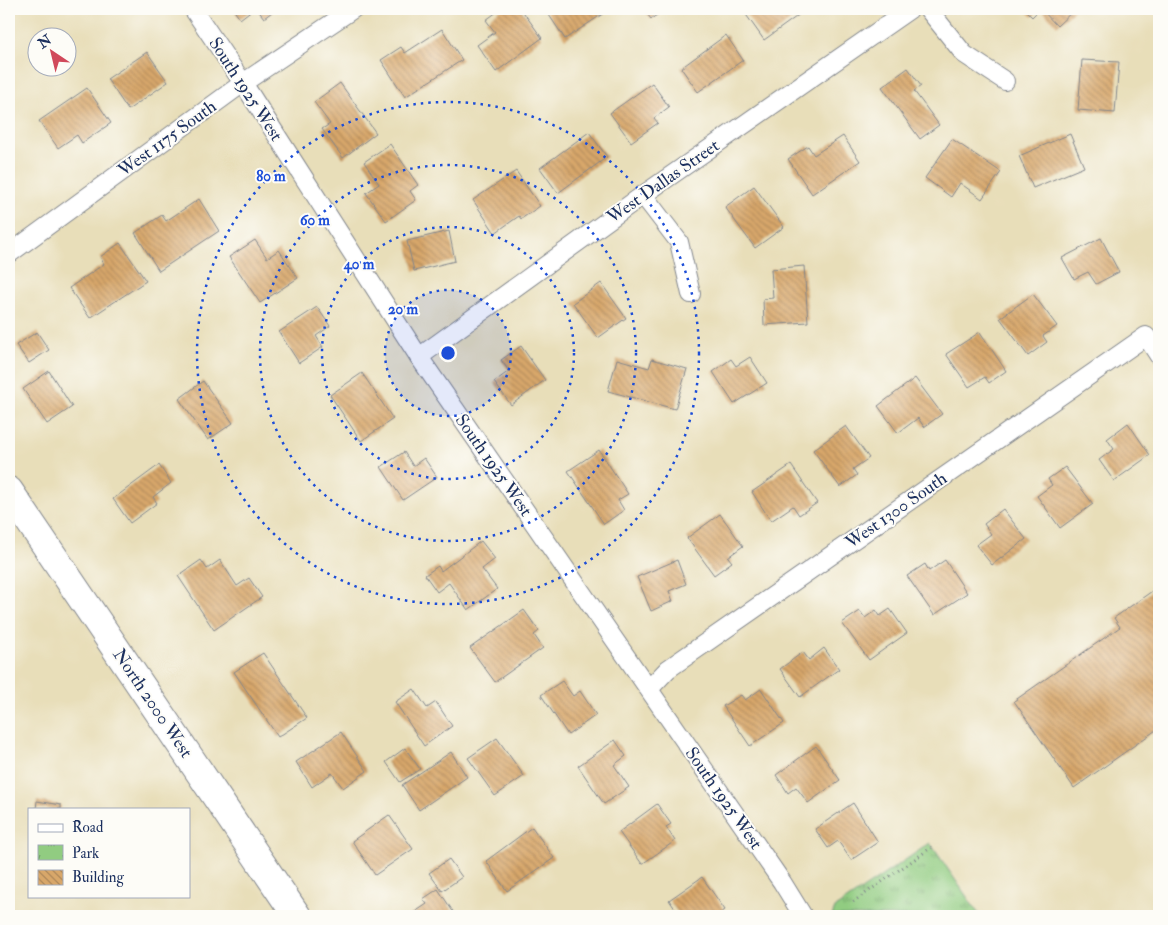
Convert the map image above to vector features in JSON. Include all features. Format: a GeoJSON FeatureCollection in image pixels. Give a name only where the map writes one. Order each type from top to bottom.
{"type":"FeatureCollection","features":[{"type":"Feature","properties":{"kind":"main road","name":"North 2000 West"},"geometry":{"type":"LineString","coordinates":[[9,491],[297,916]]}},
{"type":"Feature","properties":{"kind":"street","name":"South 1925 West"},"geometry":{"type":"LineString","coordinates":[[193,9],[243,83],[419,357],[782,882],[803,916]]}},
{"type":"Feature","properties":{"kind":"street","name":"West 1175 South"},"geometry":{"type":"LineString","coordinates":[[9,254],[243,83],[353,9]]}},
{"type":"Feature","properties":{"kind":"street","name":"West Dallas Street"},"geometry":{"type":"LineString","coordinates":[[419,357],[643,195],[910,9]]}},
{"type":"Feature","properties":{"kind":"street"},"geometry":{"type":"LineString","coordinates":[[928,9],[964,54],[1005,82]]}},
{"type":"Feature","properties":{"kind":"street"},"geometry":{"type":"LineString","coordinates":[[643,195],[679,242],[691,294]]}},
{"type":"Feature","properties":{"kind":"street","name":"West 1300 South"},"geometry":{"type":"LineString","coordinates":[[649,689],[676,664],[1146,336],[1159,356]]}},
{"type":"Feature","properties":{"kind":"path"},"geometry":{"type":"LineString","coordinates":[[852,902],[932,846]]}},
{"type":"Feature","properties":{"kind":"green space"},"geometry":{"type":"Polygon","coordinates":[[[930,843],[980,916],[832,916],[835,908],[930,843]]]}},
{"type":"Feature","properties":{"kind":"building"},"geometry":{"type":"Polygon","coordinates":[[[233,9],[253,9],[240,19],[233,9]]]}},
{"type":"Feature","properties":{"kind":"building"},"geometry":{"type":"Polygon","coordinates":[[[257,9],[276,9],[264,18],[257,9]]]}},
{"type":"Feature","properties":{"kind":"building"},"geometry":{"type":"Polygon","coordinates":[[[501,9],[521,9],[542,38],[496,72],[477,45],[495,32],[486,20],[501,9]]]}},
{"type":"Feature","properties":{"kind":"building"},"geometry":{"type":"Polygon","coordinates":[[[545,9],[610,9],[565,39],[545,9]]]}},
{"type":"Feature","properties":{"kind":"building"},"geometry":{"type":"Polygon","coordinates":[[[643,9],[666,9],[651,19],[643,9]]]}},
{"type":"Feature","properties":{"kind":"building"},"geometry":{"type":"Polygon","coordinates":[[[742,9],[807,9],[764,40],[742,9]]]}},
{"type":"Feature","properties":{"kind":"building"},"geometry":{"type":"Polygon","coordinates":[[[1024,9],[1040,9],[1032,17],[1024,9]]]}},
{"type":"Feature","properties":{"kind":"building"},"geometry":{"type":"Polygon","coordinates":[[[1041,9],[1075,9],[1057,26],[1041,9]]]}},
{"type":"Feature","properties":{"kind":"building"},"geometry":{"type":"Polygon","coordinates":[[[442,29],[462,60],[405,97],[381,60],[401,47],[405,53],[442,29]]]}},
{"type":"Feature","properties":{"kind":"building"},"geometry":{"type":"Polygon","coordinates":[[[726,35],[743,60],[698,92],[681,68],[726,35]]]}},
{"type":"Feature","properties":{"kind":"building"},"geometry":{"type":"Polygon","coordinates":[[[147,52],[168,82],[128,110],[107,79],[147,52]]]}},
{"type":"Feature","properties":{"kind":"building"},"geometry":{"type":"Polygon","coordinates":[[[1082,60],[1119,62],[1115,113],[1078,110],[1082,60]]]}},
{"type":"Feature","properties":{"kind":"building"},"geometry":{"type":"Polygon","coordinates":[[[908,68],[921,86],[914,91],[939,125],[920,139],[882,87],[908,68]]]}},
{"type":"Feature","properties":{"kind":"building"},"geometry":{"type":"Polygon","coordinates":[[[340,83],[376,133],[343,158],[322,129],[330,124],[314,102],[340,83]]]}},
{"type":"Feature","properties":{"kind":"building"},"geometry":{"type":"Polygon","coordinates":[[[652,83],[669,107],[654,118],[658,123],[631,142],[610,113],[652,83]]]}},
{"type":"Feature","properties":{"kind":"building"},"geometry":{"type":"Polygon","coordinates":[[[87,88],[111,123],[82,143],[77,135],[58,148],[39,121],[87,88]]]}},
{"type":"Feature","properties":{"kind":"building"},"geometry":{"type":"Polygon","coordinates":[[[589,132],[607,157],[558,193],[540,168],[589,132]]]}},
{"type":"Feature","properties":{"kind":"building"},"geometry":{"type":"Polygon","coordinates":[[[1070,134],[1084,167],[1033,188],[1019,156],[1070,134]]]}},
{"type":"Feature","properties":{"kind":"building"},"geometry":{"type":"Polygon","coordinates":[[[843,136],[860,161],[812,194],[788,159],[808,146],[814,155],[843,136]]]}},
{"type":"Feature","properties":{"kind":"building"},"geometry":{"type":"Polygon","coordinates":[[[952,139],[1001,172],[982,199],[960,183],[951,197],[925,178],[952,139]]]}},
{"type":"Feature","properties":{"kind":"building"},"geometry":{"type":"Polygon","coordinates":[[[390,144],[418,185],[410,191],[416,200],[386,221],[366,193],[379,184],[364,162],[390,144]]]}},
{"type":"Feature","properties":{"kind":"building"},"geometry":{"type":"Polygon","coordinates":[[[516,171],[540,206],[521,219],[519,216],[495,233],[473,200],[516,171]]]}},
{"type":"Feature","properties":{"kind":"building"},"geometry":{"type":"Polygon","coordinates":[[[754,186],[784,227],[755,248],[725,207],[754,186]]]}},
{"type":"Feature","properties":{"kind":"building"},"geometry":{"type":"Polygon","coordinates":[[[199,199],[219,231],[159,271],[135,233],[162,215],[166,221],[199,199]]]}},
{"type":"Feature","properties":{"kind":"building"},"geometry":{"type":"Polygon","coordinates":[[[449,231],[455,261],[414,271],[407,241],[449,231]]]}},
{"type":"Feature","properties":{"kind":"building"},"geometry":{"type":"Polygon","coordinates":[[[1101,238],[1119,272],[1096,284],[1088,272],[1074,279],[1062,258],[1101,238]]]}},
{"type":"Feature","properties":{"kind":"building"},"geometry":{"type":"Polygon","coordinates":[[[255,240],[267,258],[279,250],[298,278],[260,303],[229,257],[255,240]]]}},
{"type":"Feature","properties":{"kind":"building"},"geometry":{"type":"Polygon","coordinates":[[[120,243],[146,281],[90,318],[69,288],[104,264],[100,257],[120,243]]]}},
{"type":"Feature","properties":{"kind":"building"},"geometry":{"type":"Polygon","coordinates":[[[804,266],[808,322],[764,325],[763,299],[773,298],[771,269],[804,266]]]}},
{"type":"Feature","properties":{"kind":"building"},"geometry":{"type":"Polygon","coordinates":[[[601,283],[626,318],[598,338],[573,303],[601,283]]]}},
{"type":"Feature","properties":{"kind":"building"},"geometry":{"type":"Polygon","coordinates":[[[1033,294],[1057,326],[1043,336],[1047,342],[1028,356],[1000,318],[1033,294]]]}},
{"type":"Feature","properties":{"kind":"building"},"geometry":{"type":"Polygon","coordinates":[[[317,307],[330,326],[316,336],[323,347],[299,363],[279,332],[317,307]]]}},
{"type":"Feature","properties":{"kind":"building"},"geometry":{"type":"Polygon","coordinates":[[[37,332],[49,350],[29,363],[16,345],[37,332]]]}},
{"type":"Feature","properties":{"kind":"building"},"geometry":{"type":"Polygon","coordinates":[[[980,332],[1006,371],[989,383],[985,377],[969,387],[946,354],[980,332]]]}},
{"type":"Feature","properties":{"kind":"building"},"geometry":{"type":"Polygon","coordinates":[[[521,346],[545,380],[511,405],[494,382],[509,371],[501,360],[521,346]]]}},
{"type":"Feature","properties":{"kind":"building"},"geometry":{"type":"Polygon","coordinates":[[[750,357],[767,383],[734,404],[713,372],[731,359],[736,366],[750,357]]]}},
{"type":"Feature","properties":{"kind":"building"},"geometry":{"type":"Polygon","coordinates":[[[617,359],[649,368],[652,359],[687,369],[675,409],[608,391],[617,359]]]}},
{"type":"Feature","properties":{"kind":"building"},"geometry":{"type":"Polygon","coordinates":[[[49,371],[72,407],[47,424],[23,389],[49,371]]]}},
{"type":"Feature","properties":{"kind":"building"},"geometry":{"type":"Polygon","coordinates":[[[362,373],[393,419],[361,441],[330,395],[362,373]]]}},
{"type":"Feature","properties":{"kind":"building"},"geometry":{"type":"Polygon","coordinates":[[[915,378],[942,414],[924,427],[918,418],[898,433],[878,406],[915,378]]]}},
{"type":"Feature","properties":{"kind":"building"},"geometry":{"type":"Polygon","coordinates":[[[203,381],[233,423],[208,440],[179,399],[203,381]]]}},
{"type":"Feature","properties":{"kind":"building"},"geometry":{"type":"Polygon","coordinates":[[[1128,423],[1150,455],[1114,481],[1099,460],[1114,449],[1107,439],[1128,423]]]}},
{"type":"Feature","properties":{"kind":"building"},"geometry":{"type":"Polygon","coordinates":[[[846,426],[869,458],[853,469],[857,475],[840,487],[813,450],[846,426]]]}},
{"type":"Feature","properties":{"kind":"building"},"geometry":{"type":"Polygon","coordinates":[[[599,450],[628,494],[618,500],[624,510],[604,524],[568,471],[599,450]]]}},
{"type":"Feature","properties":{"kind":"building"},"geometry":{"type":"Polygon","coordinates":[[[404,452],[413,466],[424,458],[437,477],[403,500],[381,467],[404,452]]]}},
{"type":"Feature","properties":{"kind":"building"},"geometry":{"type":"Polygon","coordinates":[[[159,465],[171,483],[153,497],[157,503],[130,523],[113,499],[159,465]]]}},
{"type":"Feature","properties":{"kind":"building"},"geometry":{"type":"Polygon","coordinates":[[[791,465],[817,503],[799,515],[793,506],[771,521],[752,492],[791,465]]]}},
{"type":"Feature","properties":{"kind":"building"},"geometry":{"type":"Polygon","coordinates":[[[1065,467],[1093,504],[1060,528],[1037,496],[1052,485],[1048,479],[1065,467]]]}},
{"type":"Feature","properties":{"kind":"building"},"geometry":{"type":"Polygon","coordinates":[[[1003,509],[1026,539],[992,565],[976,545],[991,534],[984,524],[1003,509]]]}},
{"type":"Feature","properties":{"kind":"building"},"geometry":{"type":"Polygon","coordinates":[[[720,514],[743,546],[728,557],[732,562],[714,575],[687,538],[720,514]]]}},
{"type":"Feature","properties":{"kind":"building"},"geometry":{"type":"Polygon","coordinates":[[[481,541],[495,559],[482,569],[497,589],[468,610],[449,583],[437,592],[425,575],[438,566],[441,571],[481,541]]]}},
{"type":"Feature","properties":{"kind":"building"},"geometry":{"type":"Polygon","coordinates":[[[201,560],[207,569],[220,560],[237,586],[249,578],[262,597],[214,630],[178,576],[201,560]]]}},
{"type":"Feature","properties":{"kind":"building"},"geometry":{"type":"Polygon","coordinates":[[[677,560],[686,584],[669,591],[673,601],[651,611],[637,577],[677,560]]]}},
{"type":"Feature","properties":{"kind":"building"},"geometry":{"type":"Polygon","coordinates":[[[945,560],[967,593],[934,615],[907,576],[925,564],[929,571],[945,560]]]}},
{"type":"Feature","properties":{"kind":"building"},"geometry":{"type":"Polygon","coordinates":[[[1155,589],[1159,595],[1159,728],[1074,788],[1014,701],[1120,627],[1114,618],[1155,589]]]}},
{"type":"Feature","properties":{"kind":"building"},"geometry":{"type":"Polygon","coordinates":[[[890,609],[907,633],[869,660],[842,623],[860,611],[865,618],[876,610],[880,616],[890,609]]]}},
{"type":"Feature","properties":{"kind":"building"},"geometry":{"type":"Polygon","coordinates":[[[524,610],[539,631],[534,635],[543,648],[495,682],[470,648],[524,610]]]}},
{"type":"Feature","properties":{"kind":"building"},"geometry":{"type":"Polygon","coordinates":[[[824,648],[839,669],[800,697],[780,669],[803,652],[809,660],[824,648]]]}},
{"type":"Feature","properties":{"kind":"building"},"geometry":{"type":"Polygon","coordinates":[[[263,653],[307,718],[278,737],[234,672],[263,653]]]}},
{"type":"Feature","properties":{"kind":"building"},"geometry":{"type":"Polygon","coordinates":[[[562,681],[573,696],[580,691],[596,715],[568,735],[541,695],[562,681]]]}},
{"type":"Feature","properties":{"kind":"building"},"geometry":{"type":"Polygon","coordinates":[[[414,689],[427,708],[436,702],[452,726],[424,746],[395,702],[414,689]]]}},
{"type":"Feature","properties":{"kind":"building"},"geometry":{"type":"Polygon","coordinates":[[[761,689],[784,723],[750,746],[723,706],[741,695],[745,700],[761,689]]]}},
{"type":"Feature","properties":{"kind":"building"},"geometry":{"type":"Polygon","coordinates":[[[341,732],[367,771],[343,788],[332,773],[312,787],[296,762],[341,732]]]}},
{"type":"Feature","properties":{"kind":"building"},"geometry":{"type":"Polygon","coordinates":[[[497,738],[524,776],[495,796],[468,758],[497,738]]]}},
{"type":"Feature","properties":{"kind":"building"},"geometry":{"type":"Polygon","coordinates":[[[615,740],[626,756],[614,765],[629,787],[604,804],[578,766],[615,740]]]}},
{"type":"Feature","properties":{"kind":"building"},"geometry":{"type":"Polygon","coordinates":[[[816,746],[840,780],[808,803],[796,787],[788,793],[776,775],[816,746]]]}},
{"type":"Feature","properties":{"kind":"building"},"geometry":{"type":"Polygon","coordinates":[[[405,748],[420,769],[400,782],[386,762],[405,748]]]}},
{"type":"Feature","properties":{"kind":"building"},"geometry":{"type":"Polygon","coordinates":[[[451,752],[467,777],[419,810],[402,785],[451,752]]]}},
{"type":"Feature","properties":{"kind":"building"},"geometry":{"type":"Polygon","coordinates":[[[37,801],[61,805],[61,808],[36,808],[37,801]]]}},
{"type":"Feature","properties":{"kind":"building"},"geometry":{"type":"Polygon","coordinates":[[[853,803],[878,842],[851,860],[838,841],[828,848],[815,829],[853,803]]]}},
{"type":"Feature","properties":{"kind":"building"},"geometry":{"type":"Polygon","coordinates":[[[657,804],[671,824],[666,827],[675,841],[642,864],[619,832],[657,804]]]}},
{"type":"Feature","properties":{"kind":"building"},"geometry":{"type":"Polygon","coordinates":[[[389,815],[413,849],[375,875],[352,841],[389,815]]]}},
{"type":"Feature","properties":{"kind":"building"},"geometry":{"type":"Polygon","coordinates":[[[532,827],[554,858],[507,891],[486,861],[532,827]]]}},
{"type":"Feature","properties":{"kind":"building"},"geometry":{"type":"Polygon","coordinates":[[[449,859],[462,877],[442,891],[429,873],[449,859]]]}},
{"type":"Feature","properties":{"kind":"building"},"geometry":{"type":"Polygon","coordinates":[[[702,877],[725,910],[716,916],[680,916],[669,900],[702,877]]]}},
{"type":"Feature","properties":{"kind":"building"},"geometry":{"type":"Polygon","coordinates":[[[438,889],[456,916],[409,916],[427,904],[423,899],[438,889]]]}}]}
